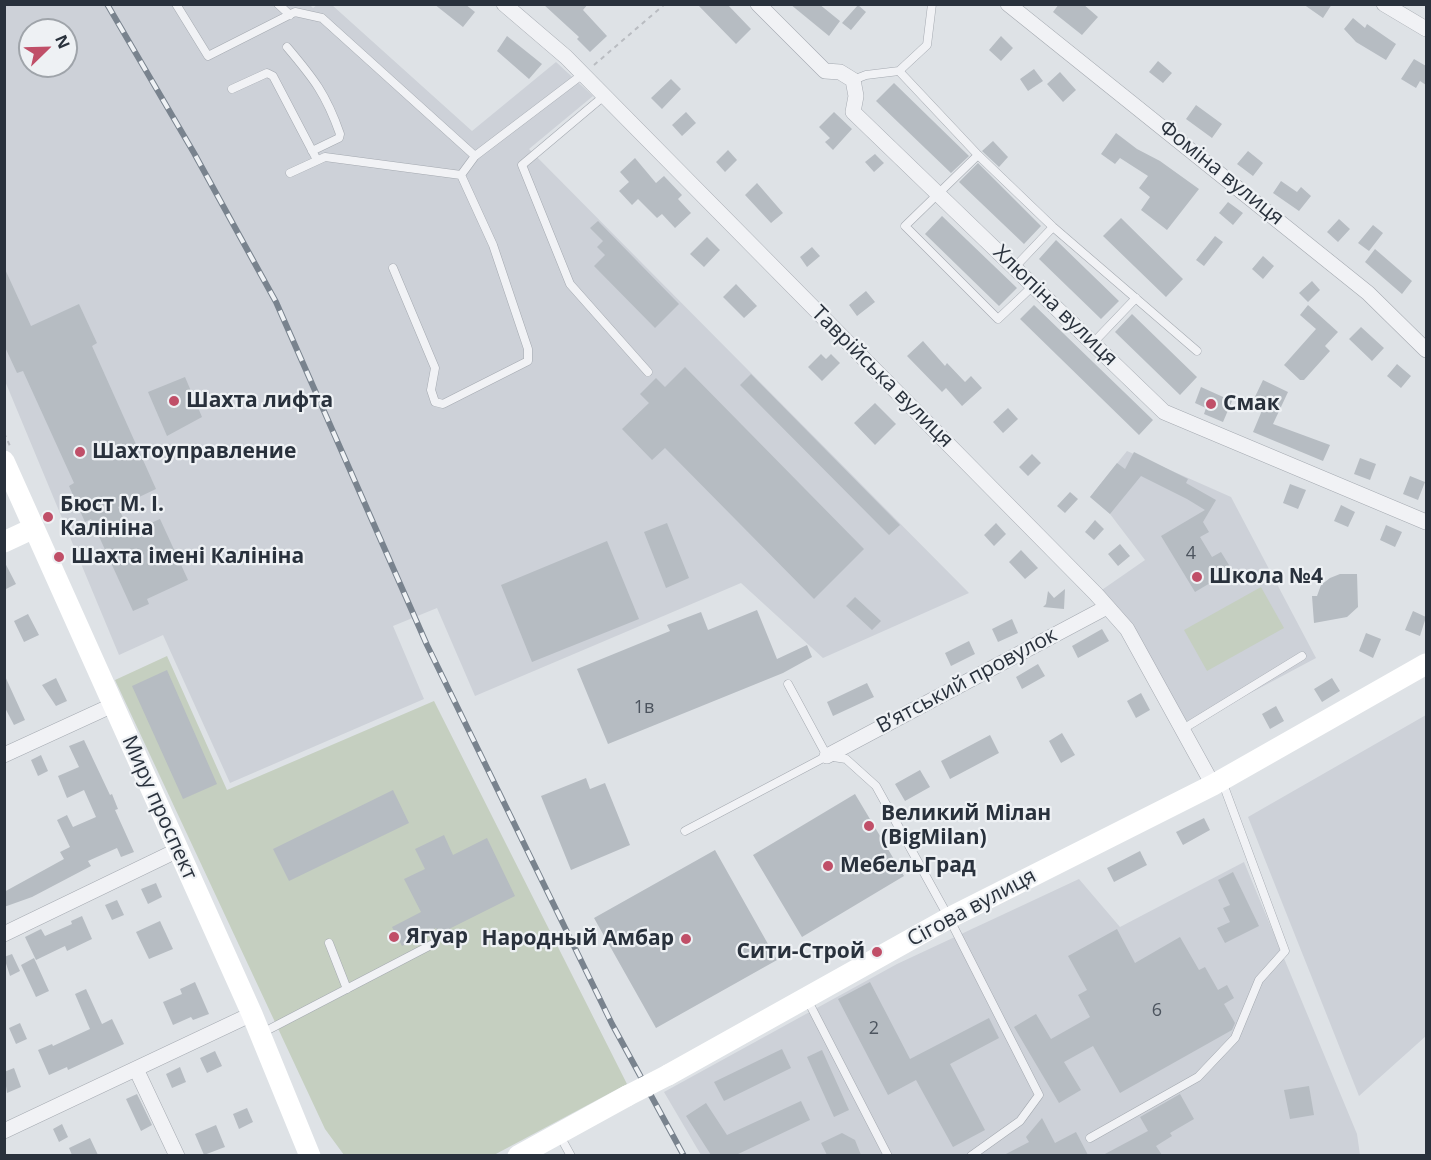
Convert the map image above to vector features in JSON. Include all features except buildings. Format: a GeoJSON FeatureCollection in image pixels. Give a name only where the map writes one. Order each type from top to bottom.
{"type":"FeatureCollection","features":[{"type":"Feature","properties":{"kind":"street","name":"Таврійська вулиця"},"geometry":{"type":"LineString","coordinates":[[504,4],[583,74],[1107,607],[1127,629],[1183,729],[1218,783]]}},
{"type":"Feature","properties":{"kind":"street"},"geometry":{"type":"LineString","coordinates":[[758,4],[825,71],[840,72],[853,80]]}},
{"type":"Feature","properties":{"kind":"street","name":"Фоміна вулиця"},"geometry":{"type":"LineString","coordinates":[[1008,4],[1368,293],[1426,350]]}},
{"type":"Feature","properties":{"kind":"street"},"geometry":{"type":"LineString","coordinates":[[1384,4],[1426,29]]}},
{"type":"Feature","properties":{"kind":"street","name":"Хлюпіна вулиця"},"geometry":{"type":"LineString","coordinates":[[853,80],[856,96],[853,112],[1164,412],[1426,522]]}},
{"type":"Feature","properties":{"kind":"street","name":"Миру проспект"},"geometry":{"type":"LineString","coordinates":[[4,461],[252,1014],[310,1155]]}},
{"type":"Feature","properties":{"kind":"street"},"geometry":{"type":"LineString","coordinates":[[4,542],[34,528]]}},
{"type":"Feature","properties":{"kind":"street","name":"В’ятський провулок"},"geometry":{"type":"LineString","coordinates":[[827,756],[1107,607]]}},
{"type":"Feature","properties":{"kind":"street","name":"Сігова вулиця"},"geometry":{"type":"LineString","coordinates":[[518,1155],[949,918],[1218,783],[1426,664]]}},
{"type":"Feature","properties":{"kind":"street"},"geometry":{"type":"LineString","coordinates":[[4,755],[113,705]]}},
{"type":"Feature","properties":{"kind":"street"},"geometry":{"type":"LineString","coordinates":[[4,934],[178,850]]}},
{"type":"Feature","properties":{"kind":"street"},"geometry":{"type":"LineString","coordinates":[[4,1131],[252,1014]]}},
{"type":"Feature","properties":{"kind":"street"},"geometry":{"type":"LineString","coordinates":[[136,1069],[177,1155]]}},
{"type":"Feature","properties":{"kind":"lane"},"geometry":{"type":"LineString","coordinates":[[176,4],[208,56],[295,12],[322,18],[475,156]]}},
{"type":"Feature","properties":{"kind":"lane"},"geometry":{"type":"LineString","coordinates":[[278,4],[290,15]]}},
{"type":"Feature","properties":{"kind":"lane"},"geometry":{"type":"LineString","coordinates":[[853,80],[866,75],[899,71],[927,45],[932,4]]}},
{"type":"Feature","properties":{"kind":"lane"},"geometry":{"type":"LineString","coordinates":[[287,48],[317,82],[328,100],[340,134],[339,138],[312,151]]}},
{"type":"Feature","properties":{"kind":"lane"},"geometry":{"type":"LineString","coordinates":[[899,71],[978,155],[1053,227],[1197,351]]}},
{"type":"Feature","properties":{"kind":"lane"},"geometry":{"type":"LineString","coordinates":[[232,88],[267,73],[273,76],[316,160]]}},
{"type":"Feature","properties":{"kind":"lane"},"geometry":{"type":"LineString","coordinates":[[461,175],[475,156],[583,74]]}},
{"type":"Feature","properties":{"kind":"lane"},"geometry":{"type":"LineString","coordinates":[[604,96],[522,165],[570,284],[648,372]]}},
{"type":"Feature","properties":{"kind":"lane"},"geometry":{"type":"LineString","coordinates":[[978,155],[905,226],[998,319],[1034,285]]}},
{"type":"Feature","properties":{"kind":"lane"},"geometry":{"type":"LineString","coordinates":[[290,173],[325,157],[461,175]]}},
{"type":"Feature","properties":{"kind":"lane"},"geometry":{"type":"LineString","coordinates":[[393,268],[435,368],[431,390],[435,402],[443,404],[528,361],[528,349],[493,245],[461,175]]}},
{"type":"Feature","properties":{"kind":"lane"},"geometry":{"type":"LineString","coordinates":[[1015,267],[1053,227]]}},
{"type":"Feature","properties":{"kind":"lane"},"geometry":{"type":"LineString","coordinates":[[1093,343],[1136,298]]}},
{"type":"Feature","properties":{"kind":"lane"},"geometry":{"type":"LineString","coordinates":[[1183,729],[1302,656]]}},
{"type":"Feature","properties":{"kind":"lane"},"geometry":{"type":"LineString","coordinates":[[788,684],[827,756]]}},
{"type":"Feature","properties":{"kind":"lane"},"geometry":{"type":"LineString","coordinates":[[685,831],[827,756],[846,759],[876,786],[949,918],[1039,1095],[1020,1120],[971,1155]]}},
{"type":"Feature","properties":{"kind":"lane"},"geometry":{"type":"LineString","coordinates":[[1090,1138],[1198,1077],[1235,1038],[1259,980],[1285,951],[1218,783]]}},
{"type":"Feature","properties":{"kind":"lane"},"geometry":{"type":"LineString","coordinates":[[329,944],[347,988]]}},
{"type":"Feature","properties":{"kind":"lane"},"geometry":{"type":"LineString","coordinates":[[260,1034],[431,945]]}},
{"type":"Feature","properties":{"kind":"lane"},"geometry":{"type":"LineString","coordinates":[[807,998],[888,1155]]}},
{"type":"Feature","properties":{"kind":"lane"},"geometry":{"type":"LineString","coordinates":[[559,1133],[571,1155]]}},
{"type":"Feature","properties":{"kind":"path"},"geometry":{"type":"LineString","coordinates":[[583,74],[665,4]]}},
{"type":"Feature","properties":{"kind":"shaded area"},"geometry":{"type":"Polygon","coordinates":[[[309,4],[313,8],[317,5],[332,5],[472,131],[556,62],[593,96],[529,149],[969,593],[823,658],[741,583],[475,696],[437,608],[393,626],[424,699],[230,783],[163,635],[119,655],[5,381],[4,5],[309,4]]]}},
{"type":"Feature","properties":{"kind":"shaded area","name":"Школа №4"},"geometry":{"type":"Polygon","coordinates":[[[1127,451],[1231,497],[1316,658],[1183,729],[1096,594],[1145,560],[1110,514],[1090,497],[1127,451]]]}},
{"type":"Feature","properties":{"kind":"shaded area"},"geometry":{"type":"Polygon","coordinates":[[[1426,715],[1426,1036],[1359,1096],[1248,817],[1426,715]]]}},
{"type":"Feature","properties":{"kind":"shaded area"},"geometry":{"type":"Polygon","coordinates":[[[1244,862],[1357,1134],[1360,1155],[701,1155],[664,1092],[897,964],[1079,879],[1120,927],[1244,862]]]}},
{"type":"Feature","properties":{"kind":"green space"},"geometry":{"type":"Polygon","coordinates":[[[1261,587],[1284,628],[1207,671],[1184,630],[1261,587]]]}},
{"type":"Feature","properties":{"kind":"green space","name":"Ягуар"},"geometry":{"type":"Polygon","coordinates":[[[167,656],[227,790],[434,701],[627,1084],[494,1155],[344,1155],[325,1129],[115,680],[167,656]]]}},
{"type":"Feature","properties":{"kind":"railway"},"geometry":{"type":"LineString","coordinates":[[107,4],[194,153],[276,302],[427,645],[612,1024],[684,1156]]}},
{"type":"Feature","properties":{"kind":"place","name":"Шахта лифта"},"geometry":{"type":"Point","coordinates":[174,401]}},
{"type":"Feature","properties":{"kind":"place","name":"Смак"},"geometry":{"type":"Point","coordinates":[1211,404]}},
{"type":"Feature","properties":{"kind":"place","name":"Шахтоуправление"},"geometry":{"type":"Point","coordinates":[80,452]}},
{"type":"Feature","properties":{"kind":"place","name":"Бюст М. І. Калініна"},"geometry":{"type":"Point","coordinates":[48,517]}},
{"type":"Feature","properties":{"kind":"place","name":"Шахта імені Калініна"},"geometry":{"type":"Point","coordinates":[59,557]}},
{"type":"Feature","properties":{"kind":"place","name":"Школа №4"},"geometry":{"type":"Point","coordinates":[1197,577]}},
{"type":"Feature","properties":{"kind":"place","name":"Великий Мілан (BigMilan)"},"geometry":{"type":"Point","coordinates":[869,826]}},
{"type":"Feature","properties":{"kind":"place","name":"МебельГрад"},"geometry":{"type":"Point","coordinates":[828,866]}},
{"type":"Feature","properties":{"kind":"place","name":"Ягуар"},"geometry":{"type":"Point","coordinates":[394,937]}},
{"type":"Feature","properties":{"kind":"place","name":"Народный Амбар"},"geometry":{"type":"Point","coordinates":[686,939]}},
{"type":"Feature","properties":{"kind":"place","name":"Сити-Строй"},"geometry":{"type":"Point","coordinates":[877,952]}}]}
